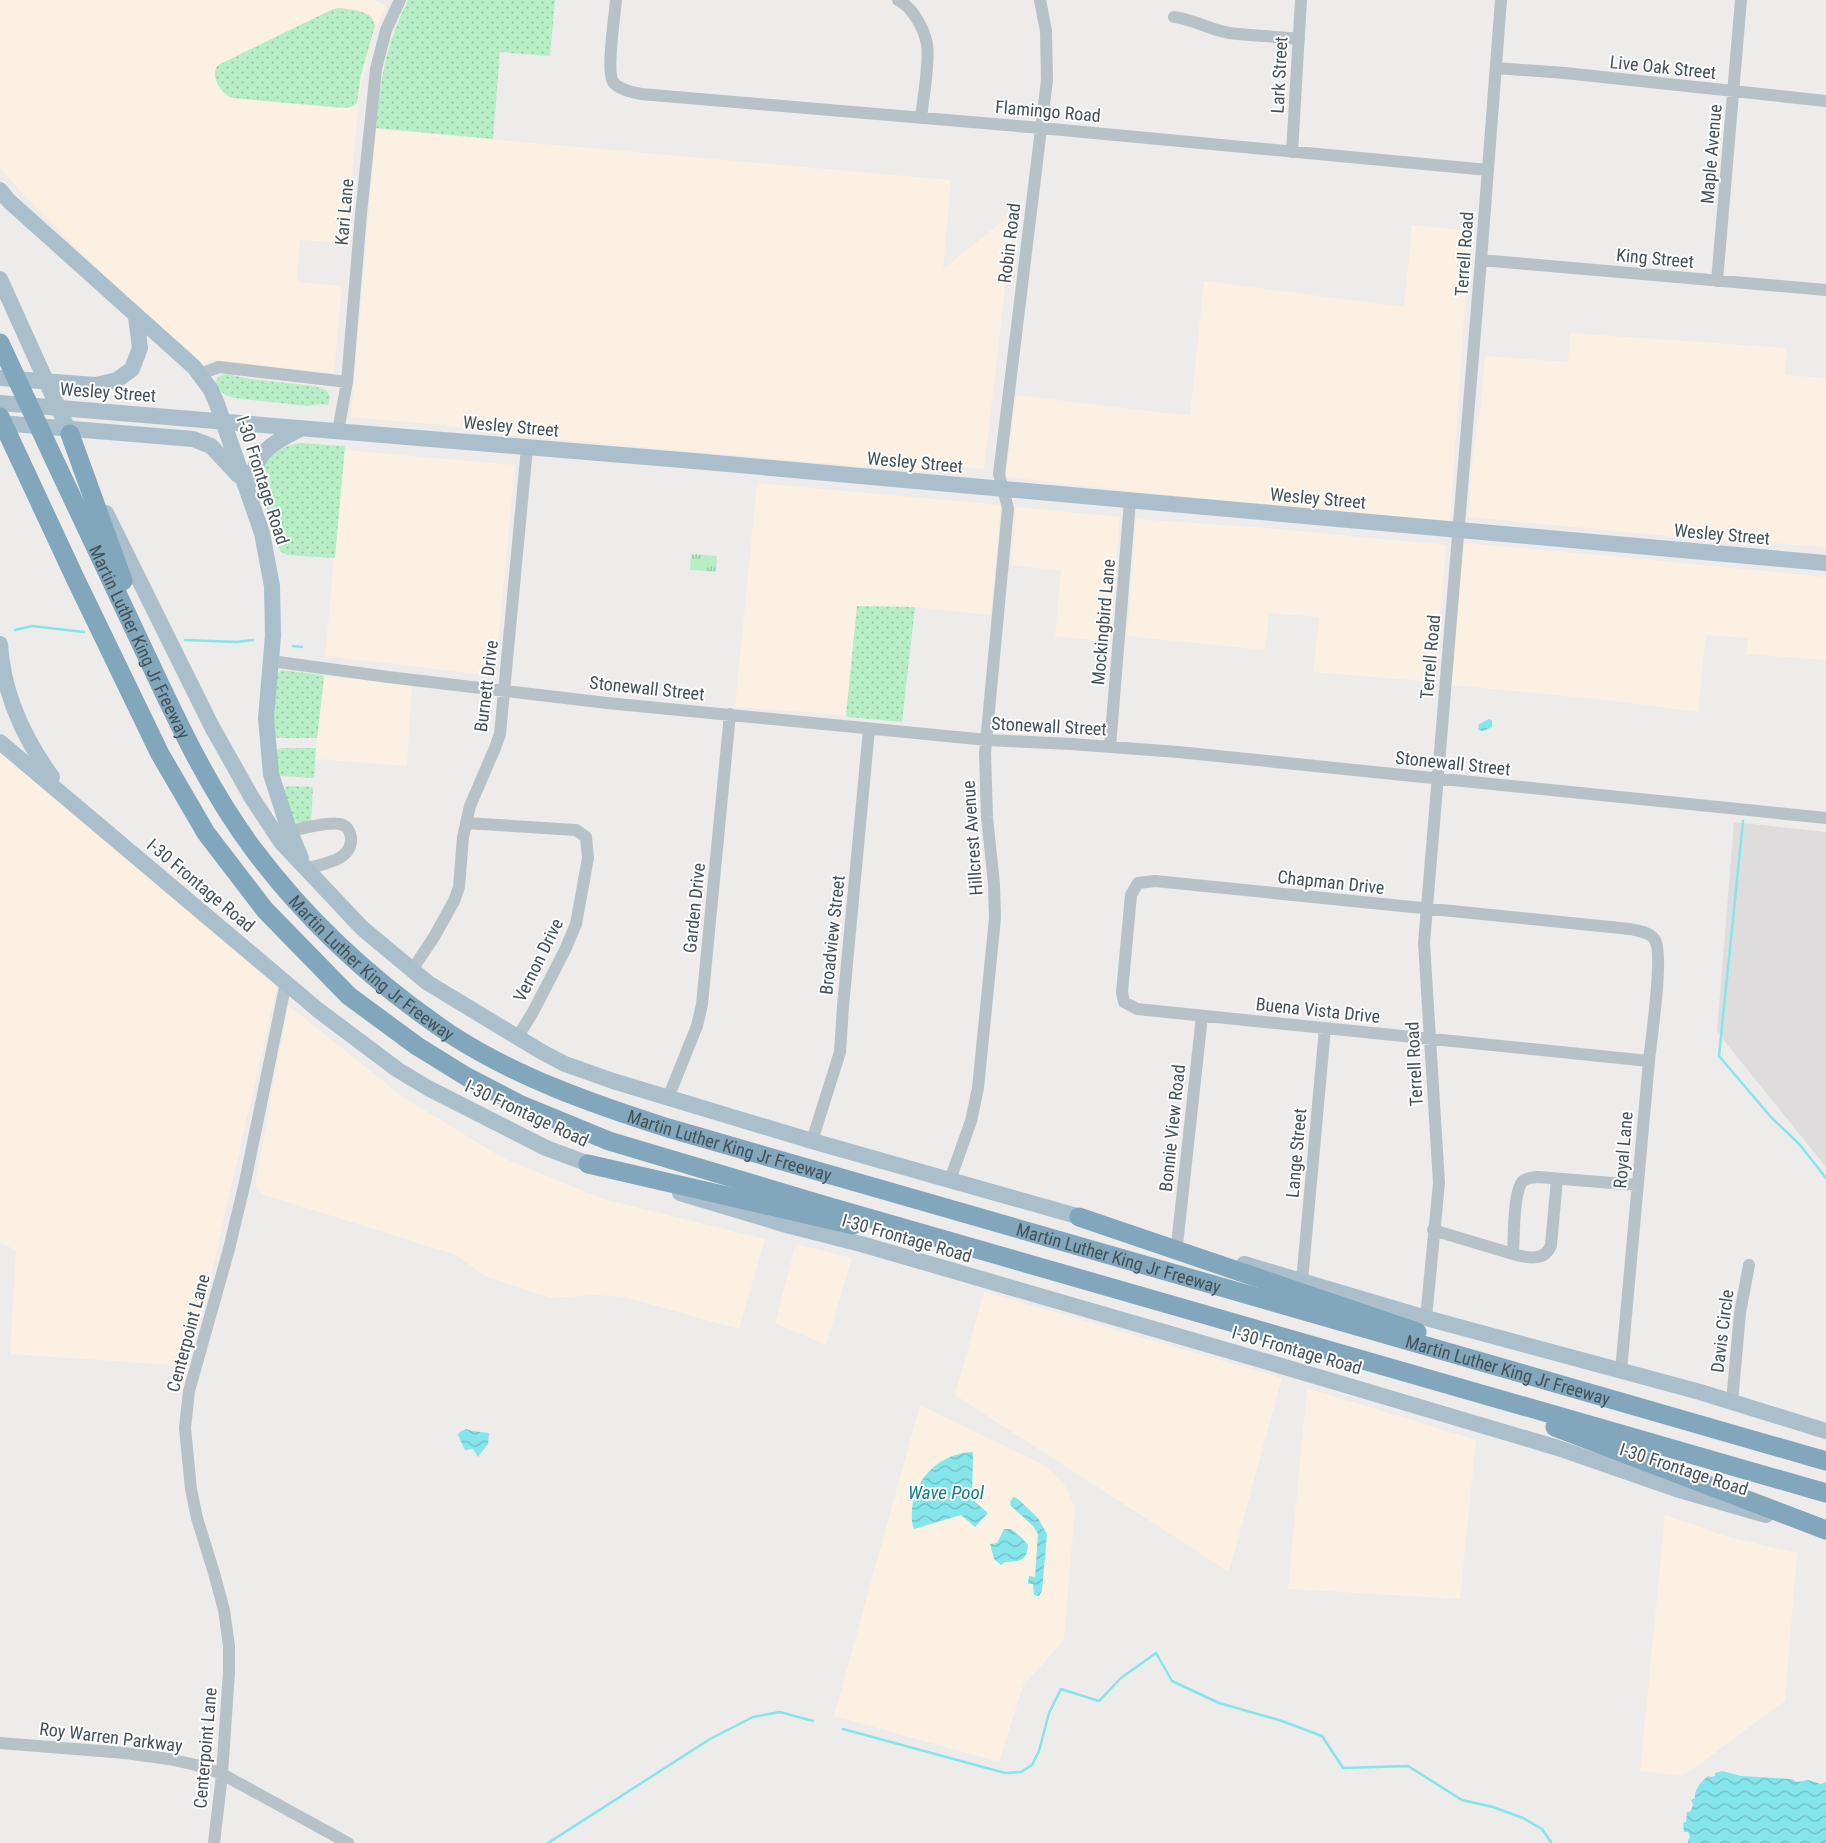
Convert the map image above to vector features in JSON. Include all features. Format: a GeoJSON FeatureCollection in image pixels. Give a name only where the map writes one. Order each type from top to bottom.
{"type":"FeatureCollection","features":[{"type":"Feature","properties":{"kind":"highway","name":"Martin Luther King Jr Freeway"},"geometry":{"type":"LineString","coordinates":[[0,343],[161,688],[210,783],[239,829],[279,882],[312,918],[357,962],[402,999],[451,1034],[492,1058],[533,1078],[606,1108],[676,1130],[1826,1461]]}},
{"type":"Feature","properties":{"kind":"highway","name":"Martin Luther King Jr Freeway"},"geometry":{"type":"LineString","coordinates":[[0,417],[160,754],[206,833],[266,910],[349,996],[417,1046],[467,1076],[519,1104],[609,1141],[1032,1265],[1826,1493]]}},
{"type":"Feature","properties":{"kind":"highway"},"geometry":{"type":"LineString","coordinates":[[75,432],[161,688]]}},
{"type":"Feature","properties":{"kind":"highway"},"geometry":{"type":"LineString","coordinates":[[588,1164],[728,1198],[1032,1265]]}},
{"type":"Feature","properties":{"kind":"highway"},"geometry":{"type":"LineString","coordinates":[[1079,1217],[1366,1314],[1573,1389]]}},
{"type":"Feature","properties":{"kind":"highway"},"geometry":{"type":"LineString","coordinates":[[1434,1381],[1826,1531]]}},
{"type":"Feature","properties":{"kind":"main road","name":"I-30 Frontage Road"},"geometry":{"type":"LineString","coordinates":[[0,190],[200,374],[211,390],[262,533],[272,586],[273,636],[266,718],[271,774],[290,831],[306,869]]}},
{"type":"Feature","properties":{"kind":"main road","name":"I-30 Frontage Road"},"geometry":{"type":"LineString","coordinates":[[0,279],[75,432],[112,525],[212,727],[252,798],[281,842],[362,928],[428,983],[517,1038],[565,1064],[668,1098],[1426,1318],[1732,1402],[1826,1431]]}},
{"type":"Feature","properties":{"kind":"main road"},"geometry":{"type":"LineString","coordinates":[[0,378],[96,385],[117,380],[132,369],[140,348],[136,317]]}},
{"type":"Feature","properties":{"kind":"main road","name":"Wesley Street"},"geometry":{"type":"LineString","coordinates":[[0,403],[338,431],[1826,563]]}},
{"type":"Feature","properties":{"kind":"main road"},"geometry":{"type":"LineString","coordinates":[[0,422],[75,432],[193,439],[211,446],[232,466],[247,487]]}},
{"type":"Feature","properties":{"kind":"main road"},"geometry":{"type":"LineString","coordinates":[[247,487],[254,466],[262,453],[274,443],[302,428]]}},
{"type":"Feature","properties":{"kind":"main road","name":"I-30 Frontage Road"},"geometry":{"type":"LineString","coordinates":[[0,644],[2,666],[12,707],[35,755],[70,801]]}},
{"type":"Feature","properties":{"kind":"main road","name":"I-30 Frontage Road"},"geometry":{"type":"LineString","coordinates":[[0,742],[318,1010],[392,1065],[428,1088],[546,1148],[588,1164],[790,1226],[861,1244],[1294,1369],[1558,1448],[1676,1490],[1826,1531]]}},
{"type":"Feature","properties":{"kind":"street","name":"Kari Lane"},"geometry":{"type":"LineString","coordinates":[[338,431],[347,382],[361,214],[376,69],[386,30],[400,0]]}},
{"type":"Feature","properties":{"kind":"street","name":"Flamingo Road"},"geometry":{"type":"LineString","coordinates":[[616,0],[610,61],[611,77],[613,82],[623,89],[641,94],[1040,128],[1488,170]]}},
{"type":"Feature","properties":{"kind":"street"},"geometry":{"type":"LineString","coordinates":[[898,0],[905,5],[918,22],[927,44],[921,118]]}},
{"type":"Feature","properties":{"kind":"street","name":"Robin Road"},"geometry":{"type":"LineString","coordinates":[[1003,490],[999,474],[1047,80],[1047,46],[1040,0]]}},
{"type":"Feature","properties":{"kind":"street","name":"Lark Street"},"geometry":{"type":"LineString","coordinates":[[1292,152],[1301,0]]}},
{"type":"Feature","properties":{"kind":"street","name":"Terrell Road"},"geometry":{"type":"LineString","coordinates":[[1426,1318],[1439,1183],[1424,943],[1501,0]]}},
{"type":"Feature","properties":{"kind":"street","name":"Maple Avenue"},"geometry":{"type":"LineString","coordinates":[[1717,281],[1741,0]]}},
{"type":"Feature","properties":{"kind":"street"},"geometry":{"type":"LineString","coordinates":[[1174,17],[1186,18],[1213,29],[1230,33],[1299,39]]}},
{"type":"Feature","properties":{"kind":"street","name":"Live Oak Street"},"geometry":{"type":"LineString","coordinates":[[1496,68],[1537,70],[1826,101]]}},
{"type":"Feature","properties":{"kind":"street","name":"King Street"},"geometry":{"type":"LineString","coordinates":[[1481,260],[1826,290]]}},
{"type":"Feature","properties":{"kind":"street"},"geometry":{"type":"LineString","coordinates":[[200,374],[219,366],[347,382]]}},
{"type":"Feature","properties":{"kind":"street","name":"Burnett Drive"},"geometry":{"type":"LineString","coordinates":[[412,970],[434,937],[460,887],[466,823],[470,806],[500,734],[527,448]]}},
{"type":"Feature","properties":{"kind":"street","name":"Hillcrest Avenue"},"geometry":{"type":"LineString","coordinates":[[950,1180],[971,1121],[978,1088],[995,918],[985,767],[1008,508],[1003,490]]}},
{"type":"Feature","properties":{"kind":"street","name":"Mockingbird Lane"},"geometry":{"type":"LineString","coordinates":[[1110,746],[1130,501]]}},
{"type":"Feature","properties":{"kind":"street","name":"Stonewall Street"},"geometry":{"type":"LineString","coordinates":[[271,661],[505,691],[869,729],[987,740],[1110,746],[1240,758],[1826,818]]}},
{"type":"Feature","properties":{"kind":"street","name":"Garden Drive"},"geometry":{"type":"LineString","coordinates":[[668,1098],[697,1026],[702,1004],[730,714]]}},
{"type":"Feature","properties":{"kind":"street","name":"Broadview Street"},"geometry":{"type":"LineString","coordinates":[[812,1141],[840,1052],[842,1006],[869,729]]}},
{"type":"Feature","properties":{"kind":"street","name":"Vernon Drive"},"geometry":{"type":"LineString","coordinates":[[466,823],[576,830],[586,837],[588,858],[576,924],[566,950],[517,1038]]}},
{"type":"Feature","properties":{"kind":"street"},"geometry":{"type":"LineString","coordinates":[[290,831],[342,824],[349,829],[351,848],[347,854],[306,869]]}},
{"type":"Feature","properties":{"kind":"street","name":"Chapman Drive"},"geometry":{"type":"LineString","coordinates":[[1133,1007],[1124,1002],[1122,992],[1130,900],[1138,883],[1155,881],[1630,929],[1650,934]]}},
{"type":"Feature","properties":{"kind":"street","name":"Royal Lane"},"geometry":{"type":"LineString","coordinates":[[1621,1371],[1658,964],[1657,946],[1650,934]]}},
{"type":"Feature","properties":{"kind":"street","name":"Centerpoint Lane"},"geometry":{"type":"LineString","coordinates":[[214,1843],[222,1774],[229,1646],[224,1610],[196,1518],[186,1428],[188,1391],[210,1318],[243,1188],[286,982]]}},
{"type":"Feature","properties":{"kind":"street","name":"Buena Vista Drive"},"geometry":{"type":"LineString","coordinates":[[1133,1007],[1431,1040],[1649,1061]]}},
{"type":"Feature","properties":{"kind":"street","name":"Bonnie View Road"},"geometry":{"type":"LineString","coordinates":[[1177,1245],[1202,1016]]}},
{"type":"Feature","properties":{"kind":"street","name":"Lange Street"},"geometry":{"type":"LineString","coordinates":[[1302,1281],[1325,1028]]}},
{"type":"Feature","properties":{"kind":"street"},"geometry":{"type":"LineString","coordinates":[[1513,1254],[1516,1198],[1520,1185],[1529,1178],[1637,1185]]}},
{"type":"Feature","properties":{"kind":"street"},"geometry":{"type":"LineString","coordinates":[[1433,1230],[1513,1254],[1536,1258],[1541,1257],[1550,1250],[1552,1245],[1557,1179]]}},
{"type":"Feature","properties":{"kind":"street","name":"Davis Circle"},"geometry":{"type":"LineString","coordinates":[[1732,1402],[1740,1313],[1748,1265]]}},
{"type":"Feature","properties":{"kind":"street","name":"Roy Warren Parkway"},"geometry":{"type":"LineString","coordinates":[[0,1743],[125,1753],[169,1759],[222,1774],[348,1843]]}},
{"type":"Feature","properties":{"kind":"shaded area"},"geometry":{"type":"Polygon","coordinates":[[[0,0],[374,0],[387,6],[374,31],[359,95],[346,243],[300,240],[297,282],[342,286],[334,373],[213,360],[198,364],[191,352],[130,301],[23,194],[0,167],[0,0]]]}},
{"type":"Feature","properties":{"kind":"shaded area"},"geometry":{"type":"Polygon","coordinates":[[[376,129],[951,180],[943,269],[1014,212],[984,469],[926,464],[925,472],[528,437],[443,425],[351,417],[376,129]]]}},
{"type":"Feature","properties":{"kind":"shaded area"},"geometry":{"type":"Polygon","coordinates":[[[1412,225],[1470,231],[1450,522],[1156,494],[1006,477],[1016,395],[1190,415],[1204,281],[1404,307],[1412,225]]]}},
{"type":"Feature","properties":{"kind":"shaded area"},"geometry":{"type":"Polygon","coordinates":[[[1570,333],[1787,348],[1785,375],[1826,378],[1826,547],[1657,535],[1468,517],[1473,452],[1481,405],[1485,356],[1568,362],[1570,333]]]}},
{"type":"Feature","properties":{"kind":"shaded area"},"geometry":{"type":"Polygon","coordinates":[[[344,450],[515,465],[495,676],[325,656],[344,450]]]}},
{"type":"Feature","properties":{"kind":"shaded area"},"geometry":{"type":"Polygon","coordinates":[[[757,483],[1001,505],[991,615],[915,607],[857,606],[846,715],[735,707],[757,483]]]}},
{"type":"Feature","properties":{"kind":"shaded area"},"geometry":{"type":"Polygon","coordinates":[[[1016,507],[1120,517],[1110,642],[1055,636],[1061,571],[1011,565],[1016,507]]]}},
{"type":"Feature","properties":{"kind":"shaded area"},"geometry":{"type":"Polygon","coordinates":[[[1136,519],[1278,529],[1446,545],[1435,682],[1313,672],[1319,617],[1269,613],[1265,650],[1127,636],[1136,519]]]}},
{"type":"Feature","properties":{"kind":"shaded area"},"geometry":{"type":"Polygon","coordinates":[[[1462,543],[1826,577],[1826,660],[1746,654],[1748,638],[1706,635],[1698,712],[1598,699],[1451,685],[1462,543]]]}},
{"type":"Feature","properties":{"kind":"shaded area"},"geometry":{"type":"Polygon","coordinates":[[[324,677],[412,683],[407,766],[315,759],[324,677]]]}},
{"type":"Feature","properties":{"kind":"shaded area"},"geometry":{"type":"Polygon","coordinates":[[[0,752],[277,987],[204,1305],[187,1366],[10,1354],[16,1250],[0,1243],[0,752]]]}},
{"type":"Feature","properties":{"kind":"shaded area"},"geometry":{"type":"Polygon","coordinates":[[[1734,822],[1826,832],[1826,1167],[1717,1032],[1734,822]]]}},
{"type":"Feature","properties":{"kind":"shaded area"},"geometry":{"type":"Polygon","coordinates":[[[288,1005],[403,1097],[503,1158],[603,1199],[765,1239],[739,1329],[624,1297],[595,1295],[550,1298],[485,1276],[456,1255],[262,1194],[255,1185],[288,1005]]]}},
{"type":"Feature","properties":{"kind":"shaded area"},"geometry":{"type":"Polygon","coordinates":[[[796,1244],[852,1258],[826,1345],[775,1323],[796,1244]]]}},
{"type":"Feature","properties":{"kind":"shaded area"},"geometry":{"type":"Polygon","coordinates":[[[984,1292],[1282,1378],[1229,1572],[955,1395],[984,1292]]]}},
{"type":"Feature","properties":{"kind":"shaded area"},"geometry":{"type":"Polygon","coordinates":[[[1307,1388],[1476,1440],[1460,1599],[1288,1589],[1307,1388]]]}},
{"type":"Feature","properties":{"kind":"shaded area"},"geometry":{"type":"Polygon","coordinates":[[[920,1405],[1046,1466],[1064,1484],[1075,1508],[1064,1640],[1023,1686],[999,1762],[834,1716],[920,1405]]]}},
{"type":"Feature","properties":{"kind":"shaded area"},"geometry":{"type":"Polygon","coordinates":[[[1665,1515],[1728,1537],[1797,1553],[1785,1701],[1683,1776],[1640,1771],[1665,1515]]]}},
{"type":"Feature","properties":{"kind":"green space"},"geometry":{"type":"Polygon","coordinates":[[[408,0],[555,0],[550,56],[500,52],[493,139],[376,128],[385,62],[394,32],[408,0]]]}},
{"type":"Feature","properties":{"kind":"green space"},"geometry":{"type":"Polygon","coordinates":[[[342,8],[367,14],[371,17],[375,26],[361,75],[357,103],[352,107],[344,108],[232,98],[220,88],[215,74],[218,65],[333,9],[342,8]]]}},
{"type":"Feature","properties":{"kind":"green space"},"geometry":{"type":"Polygon","coordinates":[[[227,374],[250,379],[314,386],[326,390],[330,396],[328,405],[308,406],[234,398],[225,395],[218,388],[213,387],[221,375],[227,374]]]}},
{"type":"Feature","properties":{"kind":"green space"},"geometry":{"type":"Polygon","coordinates":[[[301,443],[345,446],[335,558],[287,555],[280,551],[262,488],[262,471],[268,459],[277,451],[301,443]]]}},
{"type":"Feature","properties":{"kind":"green space"},"geometry":{"type":"Polygon","coordinates":[[[691,554],[717,556],[716,572],[690,570],[691,554]]]}},
{"type":"Feature","properties":{"kind":"green space"},"geometry":{"type":"Polygon","coordinates":[[[857,606],[915,607],[902,722],[848,717],[846,715],[857,606]]]}},
{"type":"Feature","properties":{"kind":"green space"},"geometry":{"type":"Polygon","coordinates":[[[282,670],[322,675],[324,677],[317,738],[278,738],[273,733],[277,673],[282,670]]]}},
{"type":"Feature","properties":{"kind":"green space"},"geometry":{"type":"Polygon","coordinates":[[[281,748],[316,748],[314,778],[281,776],[277,772],[276,750],[281,748]]]}},
{"type":"Feature","properties":{"kind":"green space"},"geometry":{"type":"Polygon","coordinates":[[[286,787],[313,787],[311,822],[299,823],[293,819],[288,810],[284,791],[286,787]]]}},
{"type":"Feature","properties":{"kind":"water"},"geometry":{"type":"Polygon","coordinates":[[[1489,719],[1492,721],[1492,727],[1483,731],[1478,730],[1479,724],[1489,719]]]}},
{"type":"Feature","properties":{"kind":"water"},"geometry":{"type":"Polygon","coordinates":[[[466,1429],[489,1433],[488,1444],[478,1457],[473,1449],[465,1450],[458,1435],[466,1429]]]}},
{"type":"Feature","properties":{"kind":"water","name":"Wave Pool"},"geometry":{"type":"Polygon","coordinates":[[[973,1452],[972,1499],[988,1513],[975,1527],[961,1515],[914,1529],[912,1509],[914,1497],[924,1477],[940,1462],[961,1453],[973,1452]]]}},
{"type":"Feature","properties":{"kind":"water"},"geometry":{"type":"Polygon","coordinates":[[[1013,1497],[1018,1499],[1038,1518],[1047,1534],[1042,1591],[1039,1596],[1034,1595],[1033,1584],[1028,1584],[1029,1576],[1035,1577],[1038,1534],[1033,1526],[1011,1506],[1010,1503],[1013,1497]]]}},
{"type":"Feature","properties":{"kind":"water"},"geometry":{"type":"Polygon","coordinates":[[[1004,1529],[1011,1529],[1028,1545],[1024,1558],[1018,1561],[1005,1562],[1001,1565],[994,1559],[990,1544],[997,1543],[1004,1529]]]}},
{"type":"Feature","properties":{"kind":"water"},"geometry":{"type":"Polygon","coordinates":[[[1722,1771],[1741,1776],[1792,1779],[1797,1782],[1808,1780],[1821,1784],[1826,1782],[1826,1843],[1688,1843],[1690,1837],[1688,1832],[1684,1832],[1683,1823],[1686,1822],[1687,1812],[1691,1811],[1693,1804],[1691,1800],[1695,1798],[1697,1788],[1708,1776],[1715,1776],[1715,1773],[1722,1771]]]}},
{"type":"Feature","properties":{"kind":"waterway"},"geometry":{"type":"LineString","coordinates":[[15,630],[32,626],[84,632]]}},
{"type":"Feature","properties":{"kind":"waterway"},"geometry":{"type":"LineString","coordinates":[[185,640],[237,642],[253,640]]}},
{"type":"Feature","properties":{"kind":"waterway"},"geometry":{"type":"LineString","coordinates":[[293,646],[302,647]]}},
{"type":"Feature","properties":{"kind":"waterway"},"geometry":{"type":"LineString","coordinates":[[1743,821],[1719,1056],[1770,1116],[1800,1145],[1826,1178]]}},
{"type":"Feature","properties":{"kind":"waterway"},"geometry":{"type":"LineString","coordinates":[[843,1729],[1005,1773],[1021,1772],[1032,1765],[1039,1751],[1049,1713],[1061,1689],[1099,1701],[1121,1678],[1156,1653],[1172,1681],[1219,1703],[1282,1721],[1322,1736],[1343,1768],[1408,1766],[1462,1800],[1493,1807],[1523,1818],[1542,1829],[1551,1842]]}},
{"type":"Feature","properties":{"kind":"waterway"},"geometry":{"type":"LineString","coordinates":[[548,1843],[710,1739],[753,1717],[780,1712],[813,1721]]}}]}
